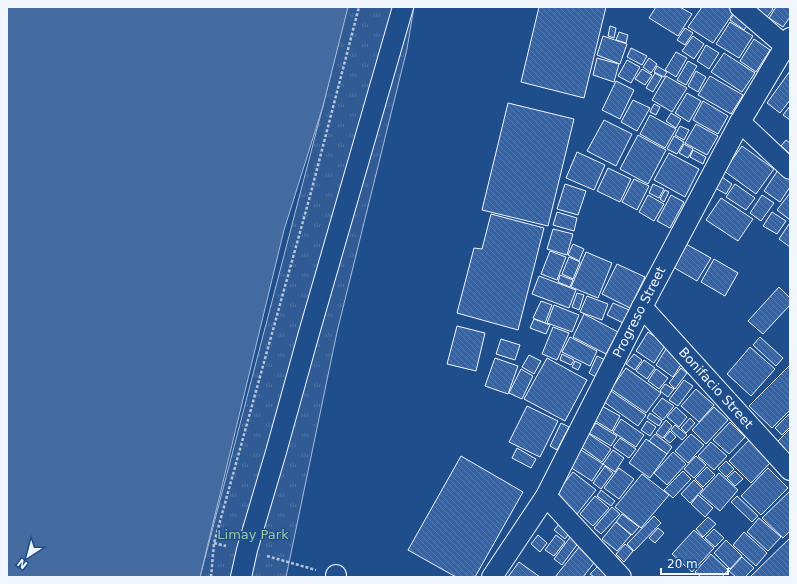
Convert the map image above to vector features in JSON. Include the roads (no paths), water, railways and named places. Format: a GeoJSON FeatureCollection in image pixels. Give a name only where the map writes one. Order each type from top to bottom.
{"type":"FeatureCollection","features":[{"type":"Feature","properties":{"kind":"street"},"geometry":{"type":"LineString","coordinates":[[241,577],[247,550],[276,452],[308,333],[403,7]]}},
{"type":"Feature","properties":{"kind":"street"},"geometry":{"type":"LineString","coordinates":[[740,7],[788,45]]}},
{"type":"Feature","properties":{"kind":"street","name":"Progreso Street"},"geometry":{"type":"LineString","coordinates":[[492,577],[546,496],[642,307],[740,122],[788,45]]}},
{"type":"Feature","properties":{"kind":"street"},"geometry":{"type":"LineString","coordinates":[[740,122],[790,169]]}},
{"type":"Feature","properties":{"kind":"street","name":"Bonifacio Street"},"geometry":{"type":"LineString","coordinates":[[642,307],[790,470]]}},
{"type":"Feature","properties":{"kind":"street"},"geometry":{"type":"LineString","coordinates":[[546,496],[621,577]]}},
{"type":"Feature","properties":{"kind":"park label","name":"Limay Park"},"geometry":{"type":"Point","coordinates":[253,534]}}]}
